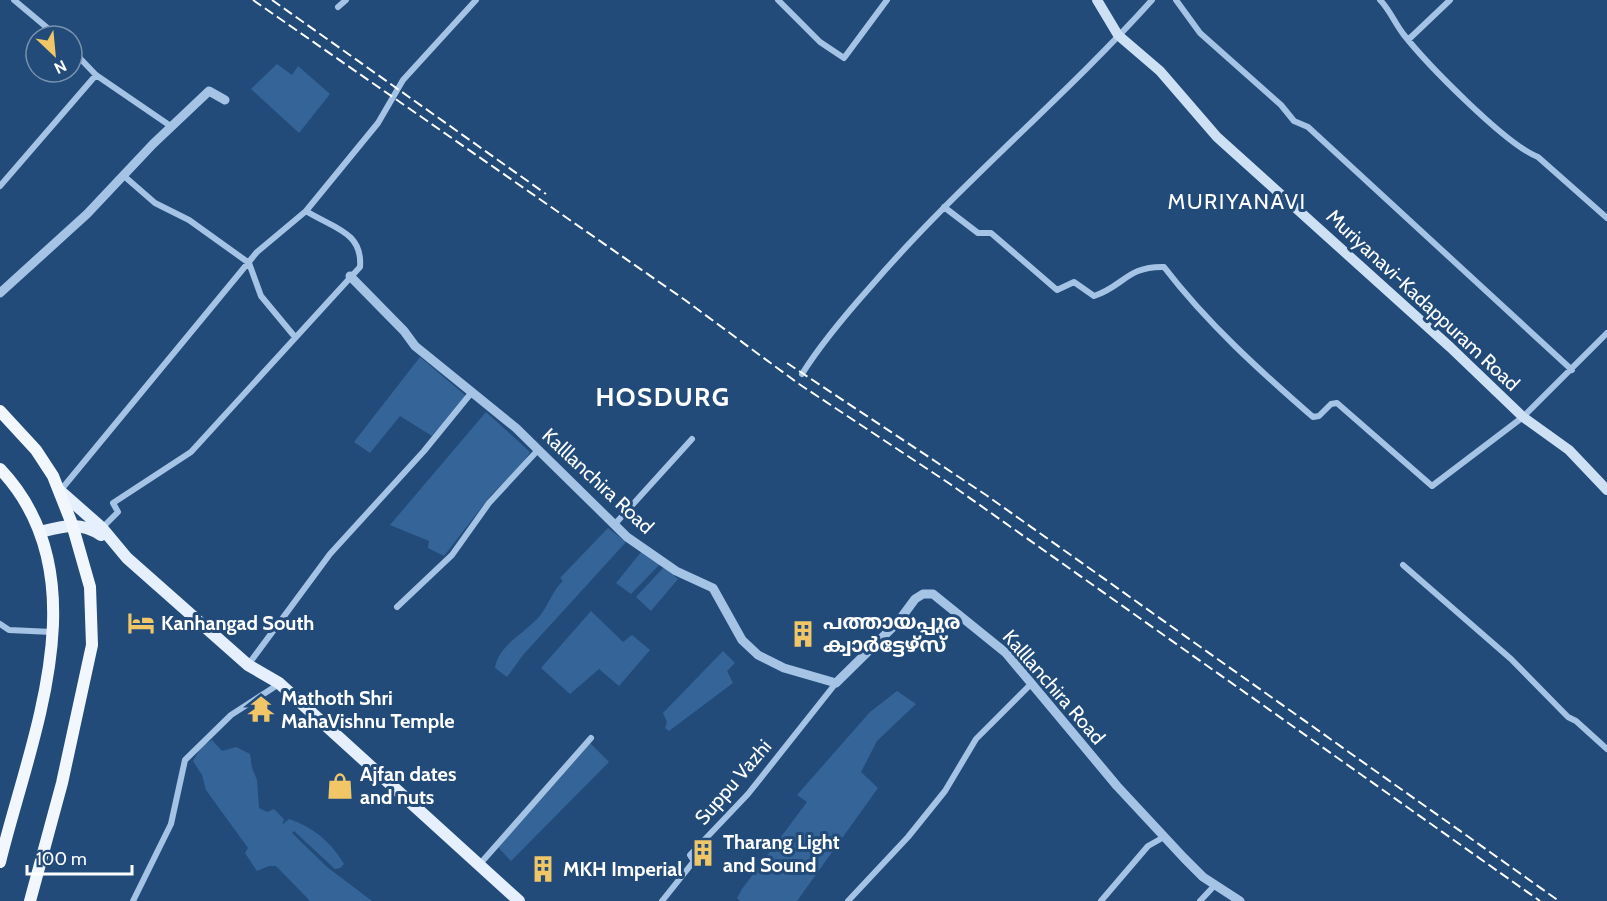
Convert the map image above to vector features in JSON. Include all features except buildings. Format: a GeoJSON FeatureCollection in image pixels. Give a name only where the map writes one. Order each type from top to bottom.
{"type":"FeatureCollection","features":[{"type":"Feature","properties":{"kind":"highway"},"geometry":{"type":"LineString","coordinates":[[0,411],[36,450],[60,491],[90,587],[92,645],[62,783],[30,901]]}},
{"type":"Feature","properties":{"kind":"highway"},"geometry":{"type":"LineString","coordinates":[[0,469],[16,486],[40,532],[51,583],[53,632],[46,693],[0,862]]}},
{"type":"Feature","properties":{"kind":"main road","name":"Muriyanavi-Kadappuram Road"},"geometry":{"type":"LineString","coordinates":[[1097,0],[1118,35],[1160,71],[1217,137],[1276,194],[1321,229],[1523,417],[1569,450],[1607,490]]}},
{"type":"Feature","properties":{"kind":"main road"},"geometry":{"type":"LineString","coordinates":[[60,491],[102,528],[127,558]]}},
{"type":"Feature","properties":{"kind":"main road"},"geometry":{"type":"LineString","coordinates":[[40,532],[72,524],[85,526],[99,534],[248,665],[279,683],[519,901]]}},
{"type":"Feature","properties":{"kind":"street"},"geometry":{"type":"LineString","coordinates":[[14,0],[43,24]]}},
{"type":"Feature","properties":{"kind":"street"},"geometry":{"type":"LineString","coordinates":[[338,7],[346,0]]}},
{"type":"Feature","properties":{"kind":"street"},"geometry":{"type":"LineString","coordinates":[[60,491],[249,263],[274,236],[306,211],[378,123],[403,80],[476,0]]}},
{"type":"Feature","properties":{"kind":"street"},"geometry":{"type":"LineString","coordinates":[[777,0],[820,42],[844,58],[887,0]]}},
{"type":"Feature","properties":{"kind":"street"},"geometry":{"type":"LineString","coordinates":[[802,374],[854,305],[906,245],[1078,77],[1152,0]]}},
{"type":"Feature","properties":{"kind":"street"},"geometry":{"type":"LineString","coordinates":[[1176,0],[1191,24],[1281,105],[1294,121],[1308,127],[1572,370]]}},
{"type":"Feature","properties":{"kind":"street"},"geometry":{"type":"LineString","coordinates":[[1380,0],[1408,40],[1498,128],[1526,152],[1538,157],[1607,218]]}},
{"type":"Feature","properties":{"kind":"street"},"geometry":{"type":"LineString","coordinates":[[1408,40],[1450,0]]}},
{"type":"Feature","properties":{"kind":"street"},"geometry":{"type":"LineString","coordinates":[[84,62],[96,75],[172,126]]}},
{"type":"Feature","properties":{"kind":"street"},"geometry":{"type":"LineString","coordinates":[[0,186],[96,75]]}},
{"type":"Feature","properties":{"kind":"street"},"geometry":{"type":"LineString","coordinates":[[0,293],[87,214],[209,91],[225,100]]}},
{"type":"Feature","properties":{"kind":"street"},"geometry":{"type":"LineString","coordinates":[[124,176],[155,203],[189,220],[249,263],[261,296],[295,337]]}},
{"type":"Feature","properties":{"kind":"street"},"geometry":{"type":"LineString","coordinates":[[944,207],[978,233],[991,233],[1056,290],[1074,282],[1094,296],[1120,281],[1128,273],[1164,267],[1189,299],[1264,374],[1313,417],[1319,416],[1331,404],[1337,403],[1432,486],[1523,417],[1607,333]]}},
{"type":"Feature","properties":{"kind":"street"},"geometry":{"type":"LineString","coordinates":[[102,528],[118,512],[113,503],[191,452],[360,267],[361,253],[355,239],[306,211]]}},
{"type":"Feature","properties":{"kind":"street","name":"Kalllanchira Road"},"geometry":{"type":"LineString","coordinates":[[350,276],[415,345],[538,450],[627,537],[676,571],[713,588],[742,640],[758,655],[784,668],[836,683],[898,622],[915,599],[923,594],[933,594],[1006,653],[1117,786],[1164,837],[1203,877],[1240,901]]}},
{"type":"Feature","properties":{"kind":"street"},"geometry":{"type":"LineString","coordinates":[[248,665],[330,554],[424,451],[472,392]]}},
{"type":"Feature","properties":{"kind":"street"},"geometry":{"type":"LineString","coordinates":[[615,524],[692,439]]}},
{"type":"Feature","properties":{"kind":"street"},"geometry":{"type":"LineString","coordinates":[[396,607],[452,555],[489,503],[538,450]]}},
{"type":"Feature","properties":{"kind":"street"},"geometry":{"type":"LineString","coordinates":[[1403,565],[1511,659],[1568,717],[1576,721],[1607,749]]}},
{"type":"Feature","properties":{"kind":"street"},"geometry":{"type":"LineString","coordinates":[[0,624],[9,630],[53,632]]}},
{"type":"Feature","properties":{"kind":"street"},"geometry":{"type":"LineString","coordinates":[[133,901],[171,824],[185,760],[231,715],[279,683]]}},
{"type":"Feature","properties":{"kind":"street","name":"Suppu Vazhi"},"geometry":{"type":"LineString","coordinates":[[662,901],[694,861],[690,855],[748,794],[836,683]]}},
{"type":"Feature","properties":{"kind":"street"},"geometry":{"type":"LineString","coordinates":[[848,901],[945,791],[976,739],[1031,684]]}},
{"type":"Feature","properties":{"kind":"street"},"geometry":{"type":"LineString","coordinates":[[479,865],[591,738]]}},
{"type":"Feature","properties":{"kind":"street"},"geometry":{"type":"LineString","coordinates":[[1101,901],[1148,846],[1164,837]]}},
{"type":"Feature","properties":{"kind":"street"},"geometry":{"type":"LineString","coordinates":[[1200,901],[1215,885]]}},
{"type":"Feature","properties":{"kind":"shaded area"},"geometry":{"type":"Polygon","coordinates":[[[277,64],[292,75],[298,66],[330,94],[299,133],[251,89],[277,64]]]}},
{"type":"Feature","properties":{"kind":"shaded area"},"geometry":{"type":"Polygon","coordinates":[[[420,357],[466,396],[432,436],[400,416],[370,453],[354,442],[420,357]]]}},
{"type":"Feature","properties":{"kind":"shaded area"},"geometry":{"type":"Polygon","coordinates":[[[486,412],[530,452],[523,463],[492,494],[444,556],[428,548],[429,541],[390,525],[486,412]]]}},
{"type":"Feature","properties":{"kind":"shaded area"},"geometry":{"type":"Polygon","coordinates":[[[608,528],[626,542],[523,655],[507,677],[495,668],[501,653],[541,615],[555,590],[563,581],[560,578],[608,528]]]}},
{"type":"Feature","properties":{"kind":"shaded area"},"geometry":{"type":"Polygon","coordinates":[[[642,551],[660,564],[631,594],[616,583],[642,551]]]}},
{"type":"Feature","properties":{"kind":"shaded area"},"geometry":{"type":"Polygon","coordinates":[[[664,567],[678,579],[651,611],[636,597],[664,567]]]}},
{"type":"Feature","properties":{"kind":"shaded area"},"geometry":{"type":"Polygon","coordinates":[[[591,611],[623,642],[632,635],[650,650],[619,686],[599,669],[570,694],[541,668],[591,611]]]}},
{"type":"Feature","properties":{"kind":"shaded area"},"geometry":{"type":"Polygon","coordinates":[[[723,651],[735,663],[727,671],[733,683],[669,731],[665,728],[667,722],[663,713],[723,651]]]}},
{"type":"Feature","properties":{"kind":"shaded area"},"geometry":{"type":"Polygon","coordinates":[[[897,691],[916,704],[877,741],[861,772],[878,788],[797,901],[740,901],[737,898],[742,889],[807,802],[797,795],[870,712],[897,691]]]}},
{"type":"Feature","properties":{"kind":"shaded area"},"geometry":{"type":"Polygon","coordinates":[[[212,740],[222,751],[236,747],[250,754],[257,780],[259,808],[267,812],[274,809],[284,819],[282,825],[289,819],[321,836],[344,864],[340,868],[335,869],[294,831],[292,833],[327,867],[372,901],[310,901],[276,866],[257,871],[245,853],[248,848],[206,790],[202,775],[193,761],[202,746],[212,740]]]}},
{"type":"Feature","properties":{"kind":"shaded area"},"geometry":{"type":"Polygon","coordinates":[[[590,743],[609,762],[511,861],[498,847],[590,743]]]}},
{"type":"Feature","properties":{"kind":"railway"},"geometry":{"type":"LineString","coordinates":[[253,0],[685,300],[799,384],[950,484],[1540,901]]}},
{"type":"Feature","properties":{"kind":"railway"},"geometry":{"type":"LineString","coordinates":[[272,0],[546,194]]}},
{"type":"Feature","properties":{"kind":"railway"},"geometry":{"type":"LineString","coordinates":[[787,363],[986,495],[1559,901]]}},
{"type":"Feature","properties":{"kind":"place","name":"Kanhangad South"},"geometry":{"type":"Point","coordinates":[141,623]}},
{"type":"Feature","properties":{"kind":"place","name":"പത്തായപ്പുര ക്വാർട്ടേഴ്സ്"},"geometry":{"type":"Point","coordinates":[803,634]}},
{"type":"Feature","properties":{"kind":"place","name":"Mathoth Shri MahaVishnu Temple"},"geometry":{"type":"Point","coordinates":[261,709]}},
{"type":"Feature","properties":{"kind":"place","name":"Ajfan dates and nuts"},"geometry":{"type":"Point","coordinates":[340,786]}},
{"type":"Feature","properties":{"kind":"place","name":"Tharang Light and Sound"},"geometry":{"type":"Point","coordinates":[703,853]}},
{"type":"Feature","properties":{"kind":"place","name":"MKH Imperial"},"geometry":{"type":"Point","coordinates":[543,869]}},
{"type":"Feature","properties":{"kind":"district","name":"MURIYANAVI"},"geometry":{"type":"Point","coordinates":[1237,201]}},
{"type":"Feature","properties":{"kind":"district","name":"HOSDURG"},"geometry":{"type":"Point","coordinates":[663,397]}}]}
